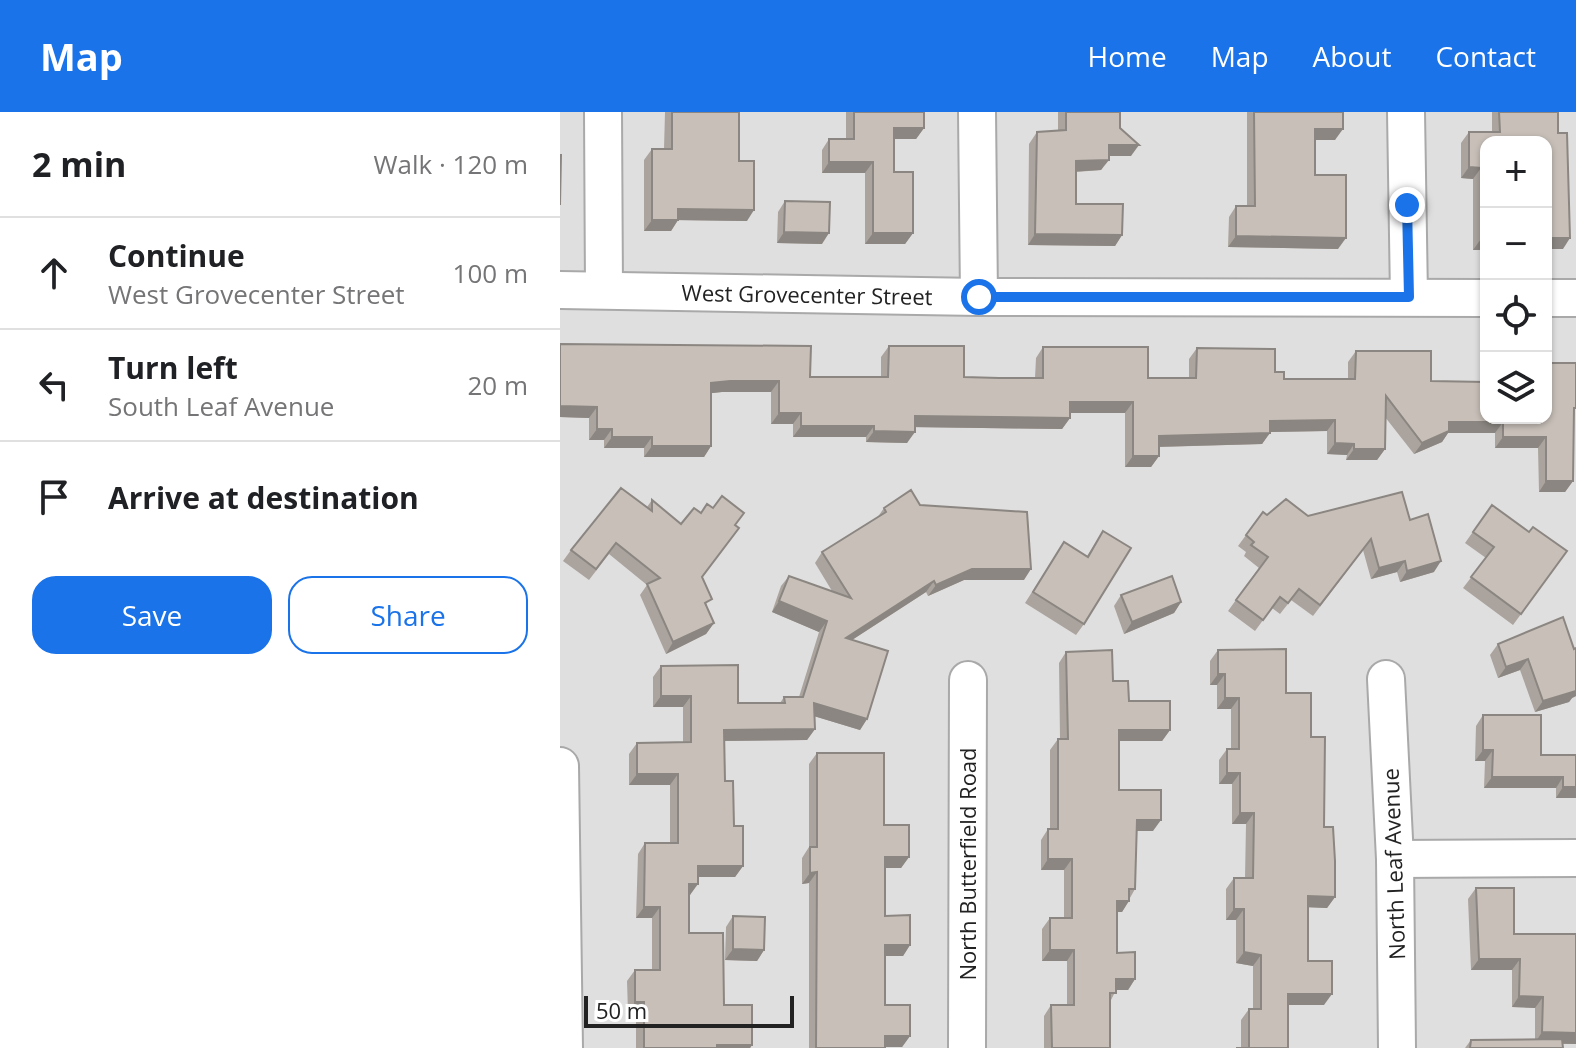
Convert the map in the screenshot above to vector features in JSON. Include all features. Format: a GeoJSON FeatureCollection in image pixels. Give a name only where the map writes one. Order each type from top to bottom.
{"type":"FeatureCollection","features":[{"type":"Feature","properties":{"kind":"street"},"geometry":{"type":"LineString","coordinates":[[603,112],[604,290]]}},
{"type":"Feature","properties":{"kind":"street"},"geometry":{"type":"LineString","coordinates":[[977,112],[979,297]]}},
{"type":"Feature","properties":{"kind":"street"},"geometry":{"type":"LineString","coordinates":[[1406,112],[1409,297]]}},
{"type":"Feature","properties":{"kind":"street","name":"West Grovecenter Street"},"geometry":{"type":"LineString","coordinates":[[560,290],[979,297],[1480,298]]}},
{"type":"Feature","properties":{"kind":"street"},"geometry":{"type":"LineString","coordinates":[[1552,298],[1576,298]]}},
{"type":"Feature","properties":{"kind":"street","name":"North Leaf Avenue"},"geometry":{"type":"LineString","coordinates":[[1386,679],[1395,859],[1397,1048]]}},
{"type":"Feature","properties":{"kind":"street","name":"North Butterfield Road"},"geometry":{"type":"LineString","coordinates":[[967,1048],[968,680]]}},
{"type":"Feature","properties":{"kind":"street"},"geometry":{"type":"LineString","coordinates":[[560,766],[564,1048]]}},
{"type":"Feature","properties":{"kind":"street"},"geometry":{"type":"LineString","coordinates":[[1395,859],[1576,858]]}},
{"type":"Feature","properties":{"kind":"shaded area"},"geometry":{"type":"Polygon","coordinates":[[[560,112],[1576,112],[1576,1048],[560,1048],[560,112]]]}},
{"type":"Feature","properties":{"kind":"building"},"geometry":{"type":"Polygon","coordinates":[[[672,112],[739,112],[739,161],[754,161],[754,210],[678,209],[678,220],[652,220],[652,149],[672,149],[672,112]]]}},
{"type":"Feature","properties":{"kind":"building"},"geometry":{"type":"Polygon","coordinates":[[[854,112],[924,112],[924,128],[894,128],[894,172],[913,172],[913,233],[873,233],[873,162],[829,162],[829,139],[854,139],[854,112]]]}},
{"type":"Feature","properties":{"kind":"building"},"geometry":{"type":"Polygon","coordinates":[[[1066,112],[1120,112],[1120,128],[1139,145],[1109,145],[1109,160],[1076,161],[1076,204],[1123,204],[1122,235],[1035,234],[1037,132],[1066,130],[1066,112]]]}},
{"type":"Feature","properties":{"kind":"building"},"geometry":{"type":"Polygon","coordinates":[[[1254,112],[1343,112],[1343,129],[1315,129],[1315,175],[1346,175],[1346,238],[1236,236],[1236,206],[1255,206],[1254,112]]]}},
{"type":"Feature","properties":{"kind":"building"},"geometry":{"type":"Polygon","coordinates":[[[1499,112],[1558,112],[1558,133],[1567,133],[1570,238],[1552,238],[1552,136],[1480,136],[1480,168],[1469,167],[1469,132],[1500,132],[1499,112]]]}},
{"type":"Feature","properties":{"kind":"building"},"geometry":{"type":"Polygon","coordinates":[[[785,201],[830,202],[829,233],[784,232],[785,201]]]}},
{"type":"Feature","properties":{"kind":"building"},"geometry":{"type":"Polygon","coordinates":[[[560,344],[811,346],[810,377],[888,377],[889,346],[964,346],[964,377],[999,378],[1043,378],[1043,347],[1148,347],[1148,378],[1196,378],[1197,348],[1275,349],[1275,372],[1284,372],[1284,379],[1355,379],[1356,351],[1431,351],[1431,381],[1480,382],[1480,422],[1449,422],[1449,431],[1422,443],[1386,396],[1385,449],[1354,449],[1354,444],[1335,443],[1335,420],[1270,421],[1270,433],[1159,436],[1159,456],[1133,456],[1133,402],[1070,402],[1070,418],[915,416],[915,432],[874,431],[874,426],[801,426],[801,413],[779,413],[779,381],[730,381],[711,383],[711,446],[652,446],[652,437],[612,437],[612,429],[597,429],[597,407],[560,406],[560,344]]]}},
{"type":"Feature","properties":{"kind":"building"},"geometry":{"type":"Polygon","coordinates":[[[1552,363],[1576,363],[1573,481],[1546,481],[1546,437],[1503,437],[1503,424],[1552,424],[1552,363]]]}},
{"type":"Feature","properties":{"kind":"building"},"geometry":{"type":"Polygon","coordinates":[[[621,488],[652,511],[652,500],[681,524],[694,508],[701,513],[707,504],[713,508],[722,496],[744,513],[735,525],[739,528],[702,577],[712,599],[705,603],[714,623],[673,642],[647,584],[660,578],[616,543],[596,569],[571,550],[621,488]]]}},
{"type":"Feature","properties":{"kind":"building"},"geometry":{"type":"Polygon","coordinates":[[[911,490],[920,505],[1027,512],[1031,569],[972,569],[936,585],[934,581],[846,638],[888,651],[867,719],[814,703],[815,729],[724,730],[725,781],[733,781],[734,826],[743,826],[743,866],[698,866],[698,884],[689,884],[689,933],[723,933],[724,1005],[752,1005],[752,1045],[644,1048],[644,1002],[635,1002],[635,970],[660,970],[660,907],[644,907],[645,843],[678,843],[678,774],[637,774],[637,743],[691,742],[691,696],[661,696],[661,666],[738,665],[738,703],[785,703],[784,697],[803,697],[827,621],[779,601],[789,576],[851,598],[822,552],[886,512],[884,508],[911,490]]]}},
{"type":"Feature","properties":{"kind":"building"},"geometry":{"type":"Polygon","coordinates":[[[1402,492],[1410,520],[1428,514],[1441,561],[1407,571],[1405,561],[1379,568],[1371,539],[1320,605],[1299,589],[1288,603],[1280,597],[1263,620],[1236,600],[1268,557],[1251,545],[1254,542],[1246,535],[1263,512],[1267,515],[1286,499],[1308,516],[1402,492]]]}},
{"type":"Feature","properties":{"kind":"building"},"geometry":{"type":"Polygon","coordinates":[[[1492,505],[1529,532],[1533,527],[1567,551],[1521,614],[1471,577],[1494,547],[1473,532],[1492,505]]]}},
{"type":"Feature","properties":{"kind":"building"},"geometry":{"type":"Polygon","coordinates":[[[1103,531],[1131,548],[1084,624],[1033,592],[1064,542],[1088,557],[1103,531]]]}},
{"type":"Feature","properties":{"kind":"building"},"geometry":{"type":"Polygon","coordinates":[[[1172,576],[1181,602],[1132,622],[1121,595],[1172,576]]]}},
{"type":"Feature","properties":{"kind":"building"},"geometry":{"type":"Polygon","coordinates":[[[1563,617],[1576,648],[1576,691],[1543,701],[1528,659],[1506,667],[1498,644],[1563,617]]]}},
{"type":"Feature","properties":{"kind":"building"},"geometry":{"type":"Polygon","coordinates":[[[1286,649],[1286,693],[1311,693],[1311,737],[1325,737],[1324,827],[1333,827],[1335,897],[1308,896],[1308,961],[1332,961],[1332,994],[1288,994],[1288,1048],[1249,1048],[1249,1009],[1261,1009],[1261,955],[1244,952],[1244,909],[1234,909],[1234,878],[1253,878],[1254,813],[1240,813],[1240,773],[1227,773],[1227,749],[1239,749],[1239,698],[1225,698],[1225,674],[1218,674],[1218,650],[1286,649]]]}},
{"type":"Feature","properties":{"kind":"building"},"geometry":{"type":"Polygon","coordinates":[[[1112,650],[1113,681],[1128,681],[1129,701],[1170,701],[1170,730],[1119,730],[1119,790],[1161,790],[1161,820],[1137,820],[1135,889],[1129,889],[1129,901],[1117,901],[1117,953],[1135,952],[1135,979],[1116,979],[1116,993],[1110,993],[1110,1048],[1052,1048],[1051,1005],[1074,1005],[1074,950],[1050,950],[1050,918],[1072,918],[1072,859],[1048,859],[1048,829],[1058,829],[1058,739],[1068,739],[1066,652],[1112,650]]]}},
{"type":"Feature","properties":{"kind":"building"},"geometry":{"type":"Polygon","coordinates":[[[1483,715],[1541,715],[1541,755],[1576,755],[1576,787],[1563,787],[1563,777],[1492,777],[1493,750],[1483,750],[1483,715]]]}},
{"type":"Feature","properties":{"kind":"building"},"geometry":{"type":"Polygon","coordinates":[[[817,753],[884,753],[884,825],[909,825],[909,857],[885,857],[885,916],[910,915],[910,945],[885,945],[885,1005],[910,1005],[910,1036],[885,1036],[885,1048],[816,1048],[817,872],[810,873],[810,847],[817,847],[817,753]]]}},
{"type":"Feature","properties":{"kind":"building"},"geometry":{"type":"Polygon","coordinates":[[[1476,888],[1514,888],[1514,934],[1576,934],[1576,1033],[1542,1032],[1543,997],[1519,996],[1520,959],[1479,959],[1476,888]]]}},
{"type":"Feature","properties":{"kind":"building"},"geometry":{"type":"Polygon","coordinates":[[[733,916],[765,917],[764,950],[733,949],[733,916]]]}},
{"type":"Feature","properties":{"kind":"building"},"geometry":{"type":"Polygon","coordinates":[[[1562,1039],[1563,1048],[1470,1048],[1471,1040],[1562,1039]]]}},
{"type":"Feature","properties":{"kind":"route"},"geometry":{"type":"LineString","coordinates":[[979,297],[1409,297],[1407,205]]}}]}
